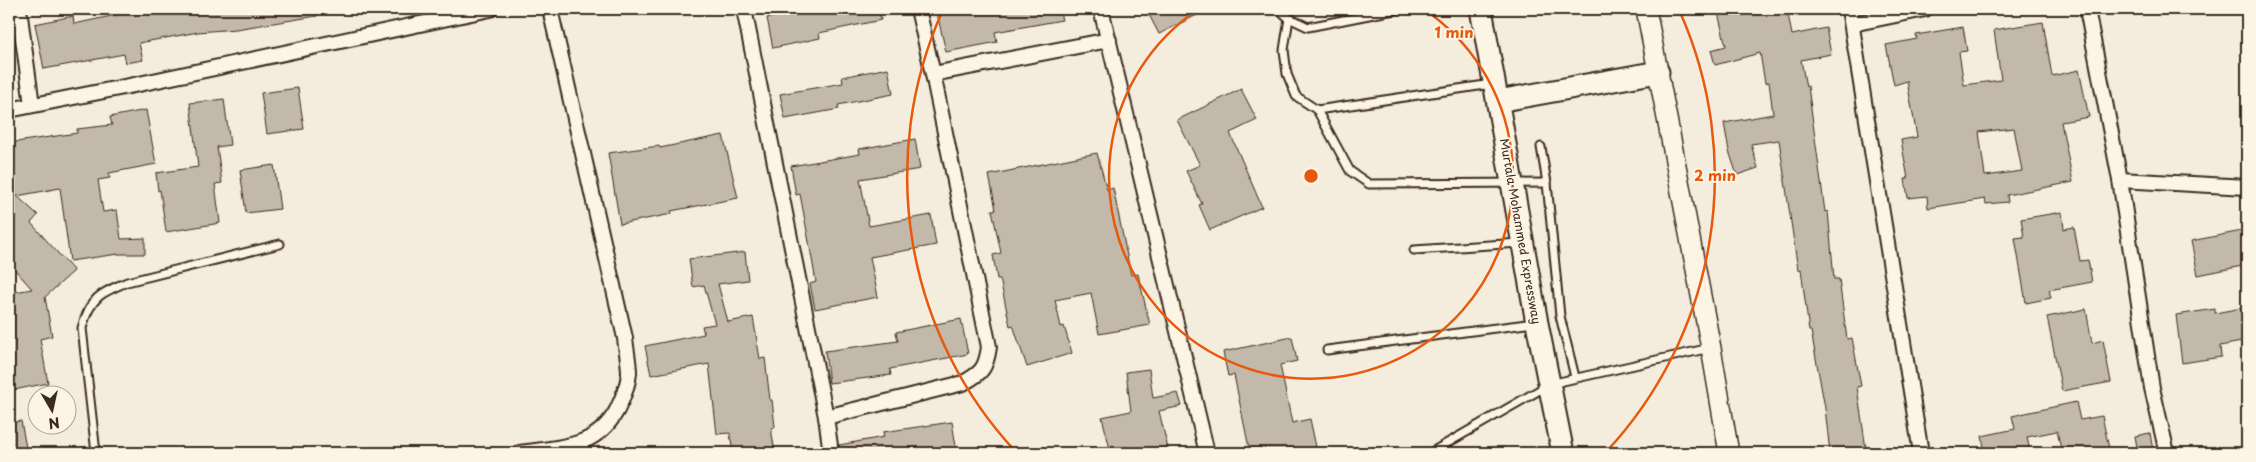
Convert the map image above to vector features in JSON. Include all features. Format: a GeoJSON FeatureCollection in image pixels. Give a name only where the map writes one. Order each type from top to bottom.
{"type":"FeatureCollection","features":[{"type":"Feature","properties":{"kind":"main road","name":"Murtala Mohammed Expressway"},"geometry":{"type":"LineString","coordinates":[[1481,9],[1537,322],[1563,453]]}},
{"type":"Feature","properties":{"kind":"main road"},"geometry":{"type":"LineString","coordinates":[[1646,9],[1711,348],[1729,453]]}},
{"type":"Feature","properties":{"kind":"main road"},"geometry":{"type":"LineString","coordinates":[[1496,92],[1658,72]]}},
{"type":"Feature","properties":{"kind":"street"},"geometry":{"type":"LineString","coordinates":[[19,9],[32,105]]}},
{"type":"Feature","properties":{"kind":"street"},"geometry":{"type":"LineString","coordinates":[[9,110],[490,9]]}},
{"type":"Feature","properties":{"kind":"street"},"geometry":{"type":"LineString","coordinates":[[520,453],[575,445],[595,437],[610,423],[624,396],[629,373],[625,338],[550,9]]}},
{"type":"Feature","properties":{"kind":"street"},"geometry":{"type":"LineString","coordinates":[[744,9],[826,417],[831,453]]}},
{"type":"Feature","properties":{"kind":"street"},"geometry":{"type":"LineString","coordinates":[[826,417],[963,383],[977,376],[986,364],[989,347],[918,9]]}},
{"type":"Feature","properties":{"kind":"street"},"geometry":{"type":"LineString","coordinates":[[1101,9],[1207,453]]}},
{"type":"Feature","properties":{"kind":"street"},"geometry":{"type":"LineString","coordinates":[[1849,9],[1921,453]]}},
{"type":"Feature","properties":{"kind":"street"},"geometry":{"type":"LineString","coordinates":[[1852,24],[1925,9]]}},
{"type":"Feature","properties":{"kind":"street"},"geometry":{"type":"LineString","coordinates":[[2086,9],[2120,180],[2152,388],[2167,453]]}},
{"type":"Feature","properties":{"kind":"street"},"geometry":{"type":"LineString","coordinates":[[933,74],[1109,40]]}},
{"type":"Feature","properties":{"kind":"street"},"geometry":{"type":"LineString","coordinates":[[2120,180],[2247,187]]}},
{"type":"Feature","properties":{"kind":"lane"},"geometry":{"type":"LineString","coordinates":[[1278,9],[1289,18],[1308,27],[1399,9]]}},
{"type":"Feature","properties":{"kind":"lane"},"geometry":{"type":"LineString","coordinates":[[1289,18],[1284,50],[1287,74],[1296,96],[1317,110],[1350,171],[1369,184],[1547,183]]}},
{"type":"Feature","properties":{"kind":"lane"},"geometry":{"type":"LineString","coordinates":[[1317,110],[1496,92]]}},
{"type":"Feature","properties":{"kind":"lane"},"geometry":{"type":"LineString","coordinates":[[1541,148],[1547,183],[1560,316],[1575,376]]}},
{"type":"Feature","properties":{"kind":"lane"},"geometry":{"type":"LineString","coordinates":[[1414,250],[1523,243]]}},
{"type":"Feature","properties":{"kind":"lane"},"geometry":{"type":"LineString","coordinates":[[96,453],[82,328],[88,309],[98,297],[107,290],[127,282],[280,244]]}},
{"type":"Feature","properties":{"kind":"lane"},"geometry":{"type":"LineString","coordinates":[[1327,350],[1537,322]]}},
{"type":"Feature","properties":{"kind":"lane"},"geometry":{"type":"LineString","coordinates":[[1430,453],[1550,384],[1575,376],[1711,348]]}},
{"type":"Feature","properties":{"kind":"building"},"geometry":{"type":"Polygon","coordinates":[[[115,9],[317,9],[317,16],[236,29],[198,32],[139,43],[143,60],[126,63],[124,54],[44,69],[35,24],[73,16],[74,24],[116,15],[115,9]]]}},
{"type":"Feature","properties":{"kind":"building"},"geometry":{"type":"Polygon","coordinates":[[[817,9],[879,9],[881,20],[819,33],[820,38],[773,48],[767,18],[817,9]]]}},
{"type":"Feature","properties":{"kind":"building"},"geometry":{"type":"Polygon","coordinates":[[[936,9],[1059,9],[1062,20],[995,32],[997,42],[946,52],[936,9]]]}},
{"type":"Feature","properties":{"kind":"building"},"geometry":{"type":"Polygon","coordinates":[[[1146,9],[1209,9],[1159,34],[1146,9]]]}},
{"type":"Feature","properties":{"kind":"building"},"geometry":{"type":"Polygon","coordinates":[[[1717,9],[1787,9],[1792,35],[1826,28],[1831,54],[1801,60],[1806,87],[1808,86],[1825,212],[1828,211],[1834,279],[1839,279],[1847,339],[1852,338],[1861,386],[1857,387],[1866,449],[1830,453],[1825,408],[1811,331],[1809,331],[1801,269],[1798,270],[1779,140],[1751,144],[1758,168],[1737,175],[1729,151],[1724,123],[1773,114],[1769,82],[1765,83],[1760,53],[1715,65],[1711,50],[1726,46],[1717,9]]]}},
{"type":"Feature","properties":{"kind":"building"},"geometry":{"type":"Polygon","coordinates":[[[2043,22],[2052,76],[2079,70],[2089,117],[2061,122],[2073,182],[2007,195],[2008,202],[1986,204],[1985,199],[1928,208],[1927,196],[1908,198],[1905,179],[1908,179],[1901,140],[1917,137],[1907,81],[1894,85],[1886,45],[1917,39],[1916,35],[1963,27],[1967,51],[1959,52],[1964,85],[2001,80],[1994,30],[2043,22]],[[2014,128],[1979,132],[1985,176],[2022,171],[2014,128]]]}},
{"type":"Feature","properties":{"kind":"building"},"geometry":{"type":"Polygon","coordinates":[[[888,68],[893,94],[838,105],[839,109],[785,119],[780,94],[843,83],[842,77],[888,68]]]}},
{"type":"Feature","properties":{"kind":"building"},"geometry":{"type":"Polygon","coordinates":[[[298,88],[304,129],[267,134],[261,93],[298,88]]]}},
{"type":"Feature","properties":{"kind":"building"},"geometry":{"type":"Polygon","coordinates":[[[1241,89],[1257,120],[1230,133],[1262,207],[1210,230],[1199,205],[1202,204],[1186,171],[1200,165],[1177,120],[1241,89]]]}},
{"type":"Feature","properties":{"kind":"building"},"geometry":{"type":"Polygon","coordinates":[[[224,99],[230,145],[217,147],[222,183],[215,184],[220,223],[166,232],[156,173],[198,167],[190,103],[224,99]]]}},
{"type":"Feature","properties":{"kind":"building"},"geometry":{"type":"Polygon","coordinates":[[[146,110],[156,164],[109,173],[110,178],[98,180],[103,212],[117,210],[121,239],[145,238],[145,254],[118,254],[70,261],[60,188],[17,196],[38,215],[31,223],[74,271],[45,297],[52,336],[40,339],[48,383],[28,384],[28,387],[9,391],[9,293],[32,289],[9,263],[9,215],[14,209],[9,178],[9,143],[77,133],[77,129],[112,125],[110,117],[146,110]]]}},
{"type":"Feature","properties":{"kind":"building"},"geometry":{"type":"Polygon","coordinates":[[[723,135],[738,198],[671,211],[672,214],[620,224],[608,153],[659,146],[660,148],[723,135]]]}},
{"type":"Feature","properties":{"kind":"building"},"geometry":{"type":"Polygon","coordinates":[[[915,139],[920,169],[860,179],[869,226],[931,215],[936,245],[870,257],[878,297],[815,309],[810,284],[816,282],[800,194],[796,195],[791,166],[860,154],[859,149],[915,139]]]}},
{"type":"Feature","properties":{"kind":"building"},"geometry":{"type":"Polygon","coordinates":[[[1097,153],[1107,190],[1113,188],[1131,275],[1138,274],[1150,325],[1099,334],[1091,293],[1055,300],[1061,327],[1064,326],[1072,353],[1027,367],[1013,325],[1010,326],[1000,279],[997,279],[993,255],[1001,253],[992,210],[996,210],[989,175],[1097,153]]]}},
{"type":"Feature","properties":{"kind":"building"},"geometry":{"type":"Polygon","coordinates":[[[274,165],[280,209],[246,213],[240,170],[274,165]]]}},
{"type":"Feature","properties":{"kind":"building"},"geometry":{"type":"Polygon","coordinates":[[[2062,212],[2064,229],[2074,227],[2080,261],[2088,260],[2092,282],[2049,290],[2051,298],[2026,303],[2015,238],[2024,237],[2021,219],[2062,212]]]}},
{"type":"Feature","properties":{"kind":"building"},"geometry":{"type":"Polygon","coordinates":[[[2247,230],[2247,265],[2198,275],[2191,241],[2247,230]]]}},
{"type":"Feature","properties":{"kind":"building"},"geometry":{"type":"Polygon","coordinates":[[[745,252],[748,280],[718,284],[728,322],[753,317],[760,359],[765,358],[770,400],[772,400],[775,427],[771,428],[775,453],[733,453],[730,433],[717,434],[709,364],[651,375],[645,346],[704,334],[702,326],[715,324],[704,285],[693,287],[689,259],[745,252]]]}},
{"type":"Feature","properties":{"kind":"building"},"geometry":{"type":"Polygon","coordinates":[[[2247,307],[2247,341],[2220,346],[2221,357],[2182,363],[2176,315],[2215,309],[2215,313],[2247,307]]]}},
{"type":"Feature","properties":{"kind":"building"},"geometry":{"type":"Polygon","coordinates":[[[2086,309],[2092,343],[2103,340],[2111,382],[2062,391],[2047,317],[2086,309]]]}},
{"type":"Feature","properties":{"kind":"building"},"geometry":{"type":"Polygon","coordinates":[[[961,319],[968,354],[890,369],[891,375],[829,383],[825,351],[898,341],[896,332],[961,319]]]}},
{"type":"Feature","properties":{"kind":"building"},"geometry":{"type":"Polygon","coordinates":[[[1292,337],[1297,361],[1280,365],[1292,423],[1310,419],[1316,447],[1284,453],[1250,453],[1234,375],[1228,376],[1223,352],[1292,337]]]}},
{"type":"Feature","properties":{"kind":"building"},"geometry":{"type":"Polygon","coordinates":[[[1149,369],[1153,398],[1178,393],[1182,406],[1159,411],[1169,453],[1111,453],[1102,417],[1131,411],[1126,372],[1149,369]]]}},
{"type":"Feature","properties":{"kind":"building"},"geometry":{"type":"Polygon","coordinates":[[[2076,402],[2080,420],[2102,416],[2110,453],[2069,453],[2068,448],[2061,449],[2057,431],[2027,437],[2030,452],[1985,453],[1982,436],[2015,429],[2012,416],[2076,402]]]}},
{"type":"Feature","properties":{"kind":"building"},"geometry":{"type":"Polygon","coordinates":[[[21,421],[27,453],[9,453],[9,423],[21,421]]]}},
{"type":"Feature","properties":{"kind":"building"},"geometry":{"type":"Polygon","coordinates":[[[952,422],[957,453],[840,453],[839,445],[884,437],[883,432],[952,422]]]}},
{"type":"Feature","properties":{"kind":"building"},"geometry":{"type":"Polygon","coordinates":[[[2150,433],[2153,451],[2138,453],[2135,436],[2150,433]]]}}]}
